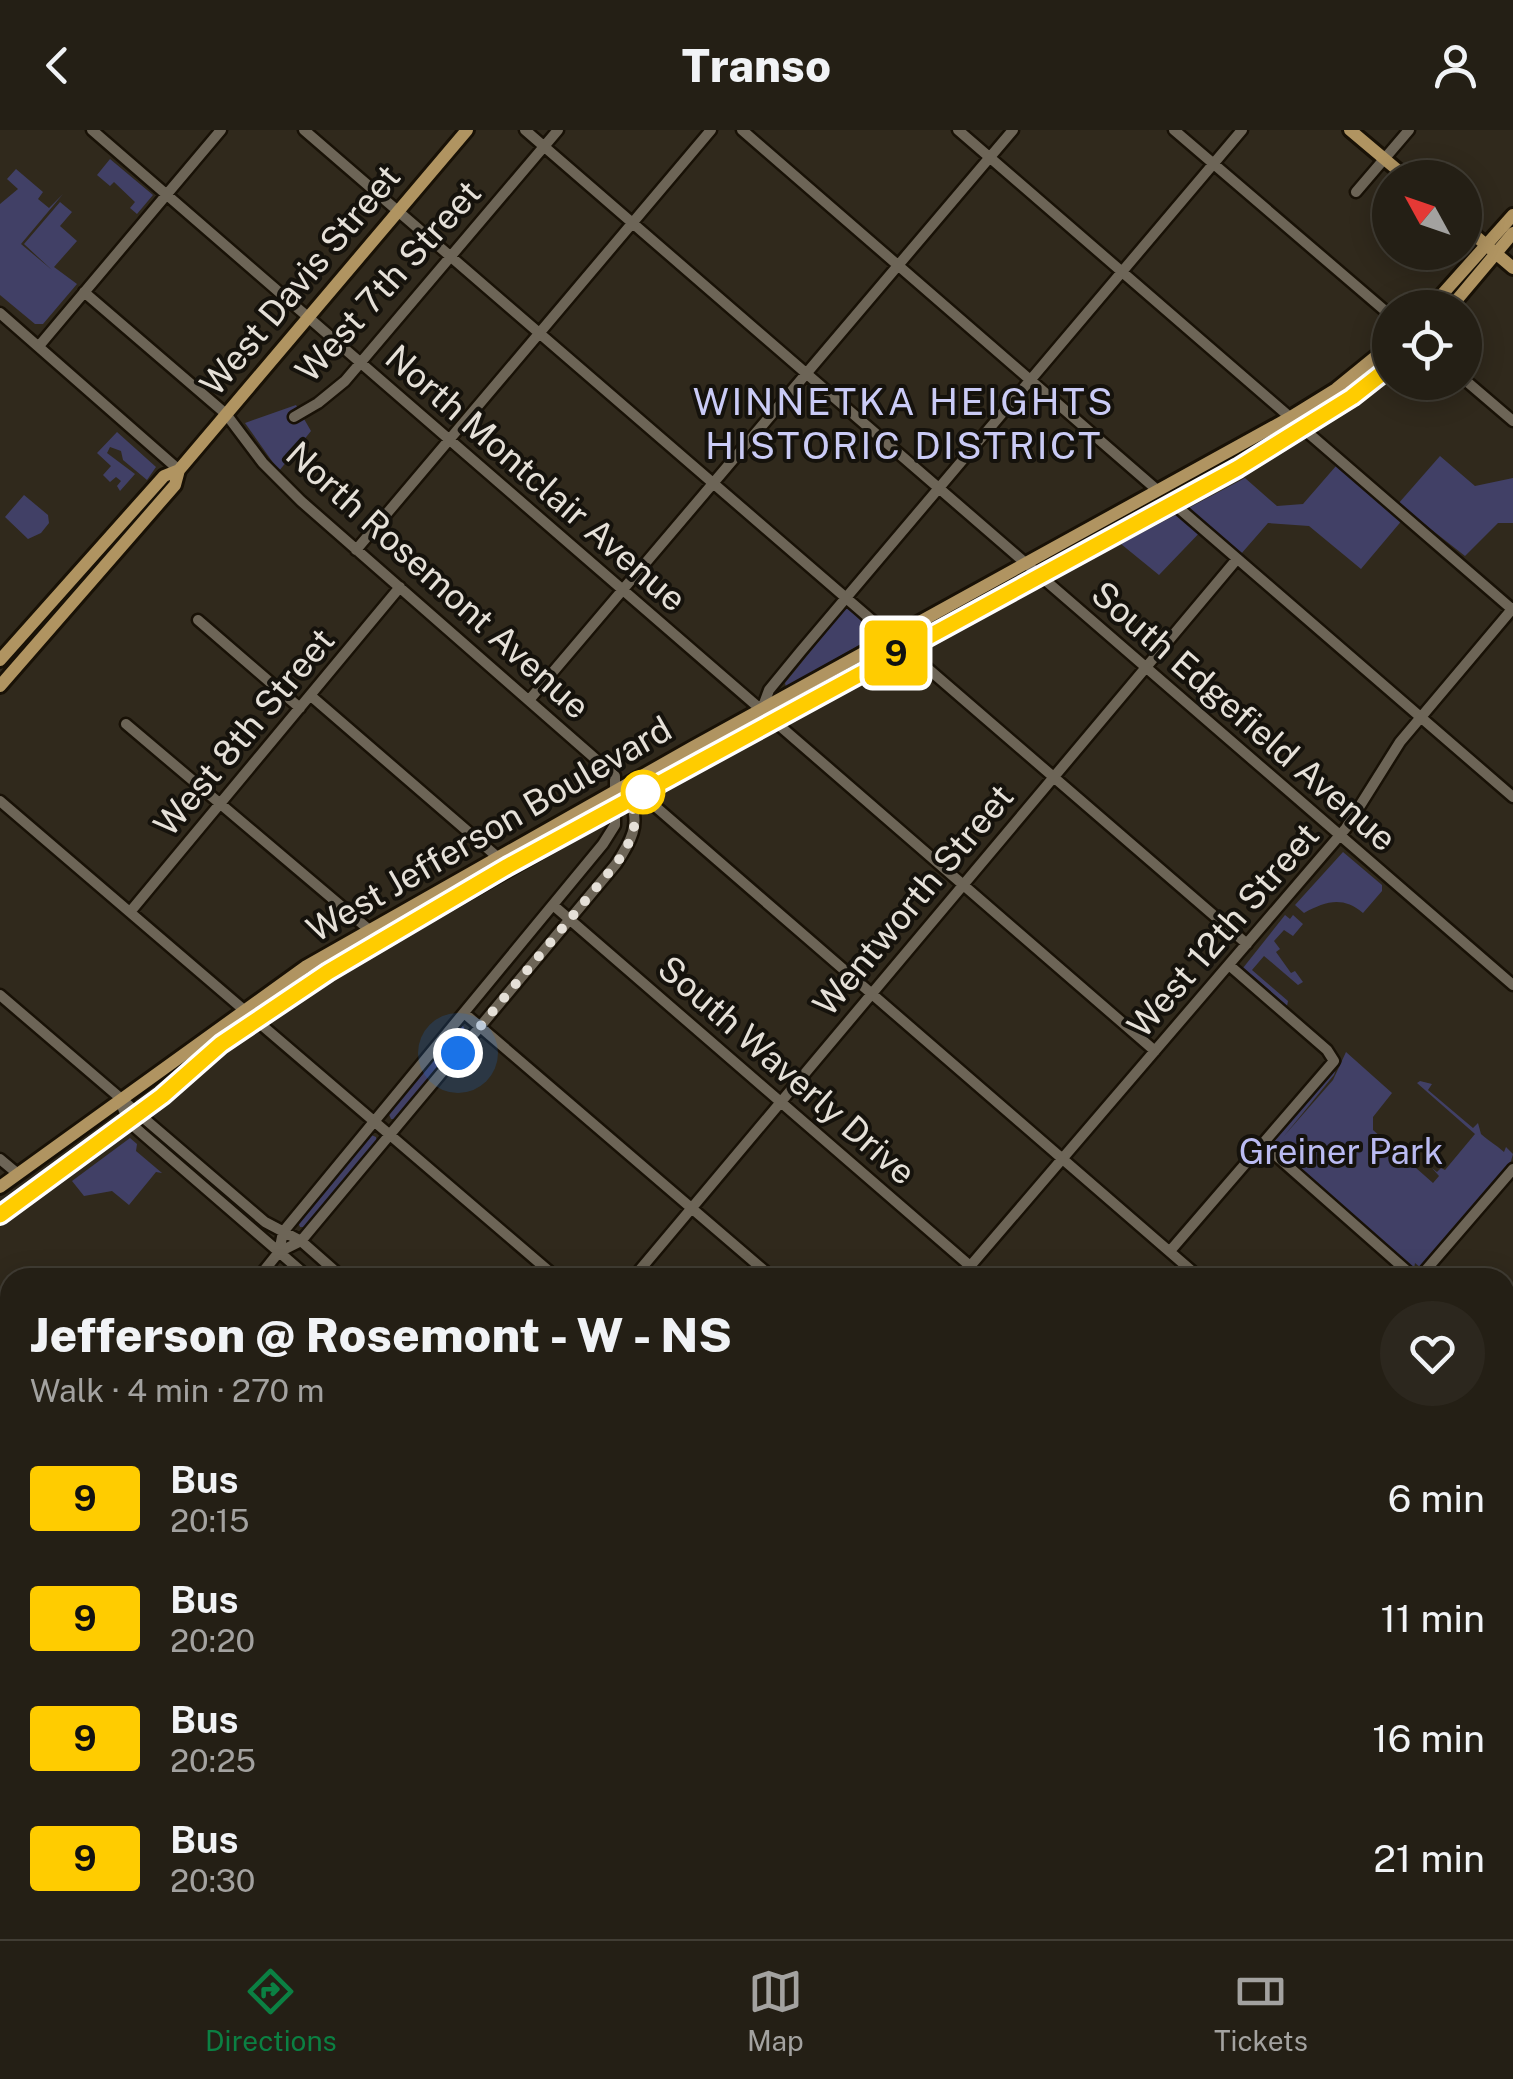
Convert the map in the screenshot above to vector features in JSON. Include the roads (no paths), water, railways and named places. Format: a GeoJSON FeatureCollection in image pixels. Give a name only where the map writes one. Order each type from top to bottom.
{"type":"FeatureCollection","features":[{"type":"Feature","properties":{"kind":"main road","name":"West Davis Street"},"geometry":{"type":"LineString","coordinates":[[0,660],[164,476],[179,470],[467,130]]}},
{"type":"Feature","properties":{"kind":"main road"},"geometry":{"type":"LineString","coordinates":[[1350,130],[1386,160]]}},
{"type":"Feature","properties":{"kind":"main road"},"geometry":{"type":"LineString","coordinates":[[1463,290],[1513,214]]}},
{"type":"Feature","properties":{"kind":"main road"},"geometry":{"type":"LineString","coordinates":[[1449,290],[1513,233]]}},
{"type":"Feature","properties":{"kind":"main road"},"geometry":{"type":"LineString","coordinates":[[1482,241],[1513,268]]}},
{"type":"Feature","properties":{"kind":"main road","name":"West Jefferson Boulevard"},"geometry":{"type":"LineString","coordinates":[[0,1215],[133,1118],[256,1019],[616,790],[1289,418],[1336,389],[1372,359]]}},
{"type":"Feature","properties":{"kind":"main road","name":"West Jefferson Boulevard"},"geometry":{"type":"LineString","coordinates":[[0,1187],[305,967],[369,930],[615,808],[1038,574],[1174,504],[1304,428],[1372,380]]}},
{"type":"Feature","properties":{"kind":"main road","name":"West Davis Street"},"geometry":{"type":"LineString","coordinates":[[0,686],[176,485],[179,470]]}},
{"type":"Feature","properties":{"kind":"main road"},"geometry":{"type":"LineString","coordinates":[[1114,535],[1122,525],[1157,505],[1163,498],[1156,490]]}},
{"type":"Feature","properties":{"kind":"main road"},"geometry":{"type":"LineString","coordinates":[[18,1174],[28,1194]]}},
{"type":"Feature","properties":{"kind":"street","name":"North Montclair Avenue"},"geometry":{"type":"LineString","coordinates":[[92,130],[1155,1051]]}},
{"type":"Feature","properties":{"kind":"street"},"geometry":{"type":"LineString","coordinates":[[39,346],[221,130]]}},
{"type":"Feature","properties":{"kind":"street"},"geometry":{"type":"LineString","coordinates":[[304,130],[1055,774],[1247,944]]}},
{"type":"Feature","properties":{"kind":"street","name":"South Edgefield Avenue"},"geometry":{"type":"LineString","coordinates":[[525,130],[1513,984]]}},
{"type":"Feature","properties":{"kind":"street","name":"West 7th Street"},"geometry":{"type":"LineString","coordinates":[[294,417],[331,394],[362,363],[558,130]]}},
{"type":"Feature","properties":{"kind":"street"},"geometry":{"type":"LineString","coordinates":[[356,550],[711,130]]}},
{"type":"Feature","properties":{"kind":"street"},"geometry":{"type":"LineString","coordinates":[[742,130],[1156,490]]}},
{"type":"Feature","properties":{"kind":"street"},"geometry":{"type":"LineString","coordinates":[[958,130],[1513,609]]}},
{"type":"Feature","properties":{"kind":"street"},"geometry":{"type":"LineString","coordinates":[[530,700],[1013,130]]}},
{"type":"Feature","properties":{"kind":"street"},"geometry":{"type":"LineString","coordinates":[[1174,130],[1372,300]]}},
{"type":"Feature","properties":{"kind":"street"},"geometry":{"type":"LineString","coordinates":[[762,710],[769,690],[1242,130]]}},
{"type":"Feature","properties":{"kind":"street"},"geometry":{"type":"LineString","coordinates":[[1356,192],[1409,130]]}},
{"type":"Feature","properties":{"kind":"street","name":"North Rosemont Avenue"},"geometry":{"type":"LineString","coordinates":[[84,292],[226,414],[271,472],[356,550],[612,770],[616,790]]}},
{"type":"Feature","properties":{"kind":"street"},"geometry":{"type":"LineString","coordinates":[[0,313],[179,470]]}},
{"type":"Feature","properties":{"kind":"street"},"geometry":{"type":"LineString","coordinates":[[1482,395],[1513,421]]}},
{"type":"Feature","properties":{"kind":"street"},"geometry":{"type":"LineString","coordinates":[[1174,504],[1513,797]]}},
{"type":"Feature","properties":{"kind":"street","name":"Wentworth Street"},"geometry":{"type":"LineString","coordinates":[[641,1268],[1237,559]]}},
{"type":"Feature","properties":{"kind":"street","name":"West 8th Street"},"geometry":{"type":"LineString","coordinates":[[130,912],[400,588]]}},
{"type":"Feature","properties":{"kind":"street","name":"West 12th Street"},"geometry":{"type":"LineString","coordinates":[[970,1266],[1340,835],[1384,764],[1513,609]]}},
{"type":"Feature","properties":{"kind":"street"},"geometry":{"type":"LineString","coordinates":[[198,620],[300,708]]}},
{"type":"Feature","properties":{"kind":"street"},"geometry":{"type":"LineString","coordinates":[[311,696],[503,862]]}},
{"type":"Feature","properties":{"kind":"street"},"geometry":{"type":"LineString","coordinates":[[126,724],[382,940]]}},
{"type":"Feature","properties":{"kind":"street"},"geometry":{"type":"LineString","coordinates":[[279,1252],[282,1232],[612,832],[616,790]]}},
{"type":"Feature","properties":{"kind":"street"},"geometry":{"type":"LineString","coordinates":[[266,1268],[279,1252],[301,1241],[616,864],[636,819],[635,797]]}},
{"type":"Feature","properties":{"kind":"street"},"geometry":{"type":"LineString","coordinates":[[635,797],[870,993],[1188,1268]]}},
{"type":"Feature","properties":{"kind":"street"},"geometry":{"type":"LineString","coordinates":[[0,801],[545,1268]]}},
{"type":"Feature","properties":{"kind":"street","name":"South Waverly Drive"},"geometry":{"type":"LineString","coordinates":[[553,905],[972,1268]]}},
{"type":"Feature","properties":{"kind":"street"},"geometry":{"type":"LineString","coordinates":[[1170,1252],[1330,1068],[1333,1056],[1229,965]]}},
{"type":"Feature","properties":{"kind":"street"},"geometry":{"type":"LineString","coordinates":[[0,995],[120,1100],[133,1118],[297,1268]]}},
{"type":"Feature","properties":{"kind":"street"},"geometry":{"type":"LineString","coordinates":[[464,1013],[761,1268]]}},
{"type":"Feature","properties":{"kind":"street"},"geometry":{"type":"LineString","coordinates":[[133,1118],[265,1222],[301,1241],[332,1268]]}},
{"type":"Feature","properties":{"kind":"street"},"geometry":{"type":"LineString","coordinates":[[1263,1144],[1406,1268]]}},
{"type":"Feature","properties":{"kind":"street"},"geometry":{"type":"LineString","coordinates":[[0,1158],[18,1174]]}},
{"type":"Feature","properties":{"kind":"street"},"geometry":{"type":"LineString","coordinates":[[1426,1268],[1512,1172]]}},
{"type":"Feature","properties":{"kind":"district","name":"WINNETKA HEIGHTS HISTORIC DISTRICT"},"geometry":{"type":"Point","coordinates":[904,423]}},
{"type":"Feature","properties":{"kind":"park label","name":"Greiner Park"},"geometry":{"type":"Point","coordinates":[1341,1151]}}]}
